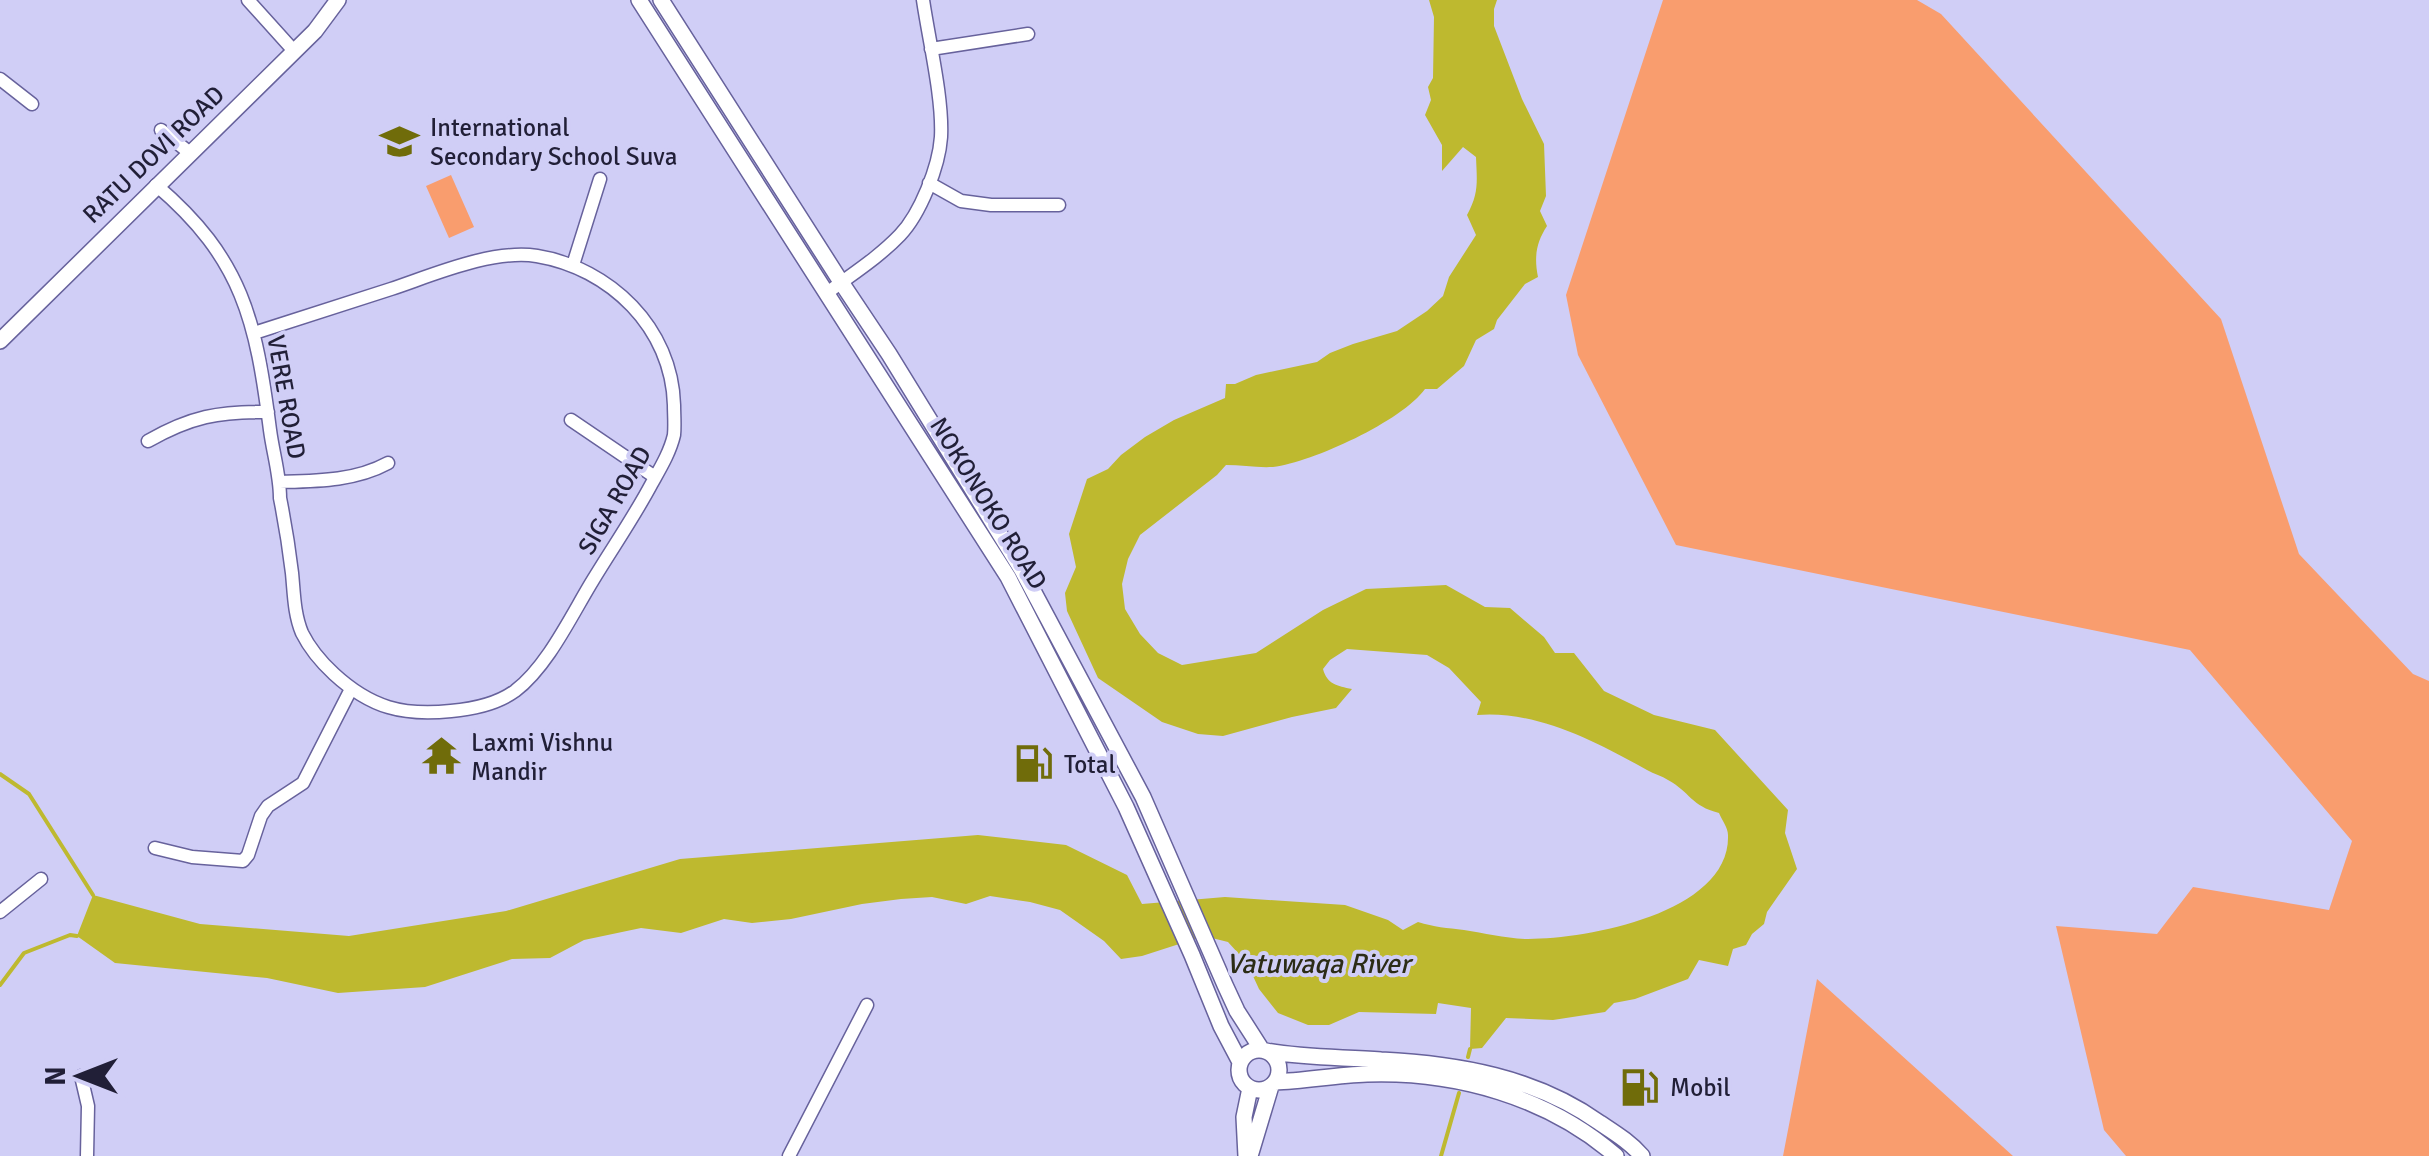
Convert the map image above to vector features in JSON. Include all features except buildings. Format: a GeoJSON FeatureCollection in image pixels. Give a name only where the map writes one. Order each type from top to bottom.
{"type":"FeatureCollection","features":[{"type":"Feature","properties":{"kind":"main road","name":"RATU DOVI ROAD"},"geometry":{"type":"LineString","coordinates":[[0,341],[315,31],[338,0]]}},
{"type":"Feature","properties":{"kind":"main road","name":"NOKONOKO ROAD"},"geometry":{"type":"LineString","coordinates":[[639,0],[834,288]]}},
{"type":"Feature","properties":{"kind":"main road","name":"NOKONOKO ROAD"},"geometry":{"type":"LineString","coordinates":[[661,0],[1143,797],[1237,1011],[1264,1050]]}},
{"type":"Feature","properties":{"kind":"main road","name":"NOKONOKO ROAD"},"geometry":{"type":"LineString","coordinates":[[1040,622],[1240,1062]]}},
{"type":"Feature","properties":{"kind":"main road"},"geometry":{"type":"LineString","coordinates":[[1248,1156],[1278,1077],[1276,1058],[1264,1050]]}},
{"type":"Feature","properties":{"kind":"main road"},"geometry":{"type":"LineString","coordinates":[[1616,1156],[1583,1129],[1480,1084],[1442,1077],[1368,1074],[1273,1084],[1260,1090],[1250,1088],[1239,1074],[1240,1062],[1249,1052],[1264,1050],[1314,1057],[1435,1063],[1485,1072],[1576,1106],[1642,1156]]}},
{"type":"Feature","properties":{"kind":"main road"},"geometry":{"type":"LineString","coordinates":[[1248,1156],[1244,1117],[1250,1088]]}},
{"type":"Feature","properties":{"kind":"street"},"geometry":{"type":"LineString","coordinates":[[248,0],[294,51]]}},
{"type":"Feature","properties":{"kind":"street"},"geometry":{"type":"LineString","coordinates":[[834,288],[902,232],[918,210],[929,182],[941,139],[924,0]]}},
{"type":"Feature","properties":{"kind":"street"},"geometry":{"type":"LineString","coordinates":[[931,49],[1028,34]]}},
{"type":"Feature","properties":{"kind":"street"},"geometry":{"type":"LineString","coordinates":[[0,79],[32,104]]}},
{"type":"Feature","properties":{"kind":"street"},"geometry":{"type":"LineString","coordinates":[[161,130],[190,153]]}},
{"type":"Feature","properties":{"kind":"street"},"geometry":{"type":"LineString","coordinates":[[573,265],[600,179]]}},
{"type":"Feature","properties":{"kind":"street"},"geometry":{"type":"LineString","coordinates":[[929,182],[961,201],[1060,205]]}},
{"type":"Feature","properties":{"kind":"street","name":"VERE ROAD"},"geometry":{"type":"LineString","coordinates":[[156,185],[210,239],[231,271],[254,333],[264,377],[298,618],[309,645]]}},
{"type":"Feature","properties":{"kind":"street","name":"SIGA ROAD"},"geometry":{"type":"LineString","coordinates":[[254,333],[444,271],[501,256],[534,256],[573,265],[604,282],[635,308],[661,346],[674,392],[674,434],[666,460],[542,662],[513,692],[480,707],[428,714],[403,712],[381,706],[351,690],[309,645]]}},
{"type":"Feature","properties":{"kind":"street"},"geometry":{"type":"LineString","coordinates":[[148,440],[196,418],[268,412]]}},
{"type":"Feature","properties":{"kind":"street"},"geometry":{"type":"LineString","coordinates":[[571,420],[656,477]]}},
{"type":"Feature","properties":{"kind":"street"},"geometry":{"type":"LineString","coordinates":[[280,482],[353,476],[388,464]]}},
{"type":"Feature","properties":{"kind":"street"},"geometry":{"type":"LineString","coordinates":[[154,848],[192,857],[243,861],[268,806],[303,783],[351,690]]}},
{"type":"Feature","properties":{"kind":"street"},"geometry":{"type":"LineString","coordinates":[[0,912],[42,879]]}},
{"type":"Feature","properties":{"kind":"street"},"geometry":{"type":"LineString","coordinates":[[789,1156],[867,1004]]}},
{"type":"Feature","properties":{"kind":"street"},"geometry":{"type":"LineString","coordinates":[[81,1076],[88,1106],[86,1156]]}},
{"type":"Feature","properties":{"kind":"shaded area"},"geometry":{"type":"Polygon","coordinates":[[[1663,0],[1917,0],[1941,14],[2221,319],[2299,554],[2413,674],[2429,681],[2429,1156],[2126,1156],[2104,1130],[2056,926],[2157,934],[2193,887],[2329,910],[2352,841],[2190,650],[1676,545],[1578,355],[1566,295],[1663,0]]]}},
{"type":"Feature","properties":{"kind":"shaded area"},"geometry":{"type":"Polygon","coordinates":[[[451,175],[474,227],[449,238],[426,186],[451,175]]]}},
{"type":"Feature","properties":{"kind":"shaded area"},"geometry":{"type":"Polygon","coordinates":[[[1817,979],[2013,1156],[1783,1156],[1817,979]]]}},
{"type":"Feature","properties":{"kind":"water","name":"Vatuwaqa River"},"geometry":{"type":"Polygon","coordinates":[[[1429,0],[1497,0],[1494,26],[1544,144],[1546,196],[1540,211],[1547,226],[1537,250],[1538,277],[1525,284],[1494,329],[1476,340],[1464,366],[1437,389],[1425,389],[1397,414],[1333,449],[1290,464],[1226,465],[1140,535],[1122,584],[1125,609],[1158,653],[1182,665],[1256,653],[1323,610],[1366,589],[1446,585],[1485,607],[1510,608],[1544,637],[1555,653],[1574,653],[1604,691],[1654,715],[1715,730],[1788,810],[1785,833],[1797,869],[1767,912],[1764,924],[1746,945],[1733,949],[1728,966],[1699,960],[1688,979],[1614,1003],[1605,1012],[1553,1020],[1506,1018],[1482,1048],[1470,1049],[1471,1008],[1438,1003],[1436,1014],[1359,1012],[1329,1025],[1308,1025],[1278,1013],[1259,989],[1247,963],[1228,942],[1204,936],[1121,959],[1104,941],[1060,910],[990,896],[966,904],[932,897],[901,899],[752,923],[724,919],[681,933],[641,928],[584,940],[550,958],[512,959],[425,987],[338,993],[267,978],[115,963],[77,936],[93,895],[200,924],[349,936],[506,911],[680,859],[978,835],[1066,845],[1127,875],[1142,904],[1225,897],[1345,905],[1388,920],[1403,930],[1418,922],[1509,938],[1550,938],[1616,927],[1680,903],[1706,885],[1723,862],[1728,835],[1719,813],[1702,807],[1666,779],[1565,730],[1521,718],[1477,715],[1481,702],[1449,668],[1427,655],[1347,649],[1323,669],[1333,684],[1352,689],[1336,708],[1223,736],[1198,734],[1162,722],[1098,678],[1067,611],[1065,593],[1076,567],[1069,534],[1087,479],[1108,469],[1145,437],[1225,398],[1226,384],[1317,362],[1353,344],[1397,331],[1443,296],[1449,277],[1476,235],[1467,215],[1475,194],[1476,157],[1463,147],[1442,171],[1442,145],[1425,115],[1433,78],[1434,17],[1429,0]]]}},
{"type":"Feature","properties":{"kind":"waterway"},"geometry":{"type":"LineString","coordinates":[[0,774],[29,794],[93,895]]}},
{"type":"Feature","properties":{"kind":"waterway"},"geometry":{"type":"LineString","coordinates":[[0,985],[24,953],[70,935],[77,936]]}},
{"type":"Feature","properties":{"kind":"waterway"},"geometry":{"type":"LineString","coordinates":[[1468,1057],[1470,1049]]}},
{"type":"Feature","properties":{"kind":"waterway"},"geometry":{"type":"LineString","coordinates":[[1441,1156],[1459,1093]]}},
{"type":"Feature","properties":{"kind":"place","name":"International Secondary School Suva"},"geometry":{"type":"Point","coordinates":[400,141]}},
{"type":"Feature","properties":{"kind":"place","name":"Laxmi Vishnu Mandir"},"geometry":{"type":"Point","coordinates":[441,756]}},
{"type":"Feature","properties":{"kind":"place","name":"Total"},"geometry":{"type":"Point","coordinates":[1034,764]}},
{"type":"Feature","properties":{"kind":"place","name":"Mobil"},"geometry":{"type":"Point","coordinates":[1640,1087]}}]}
